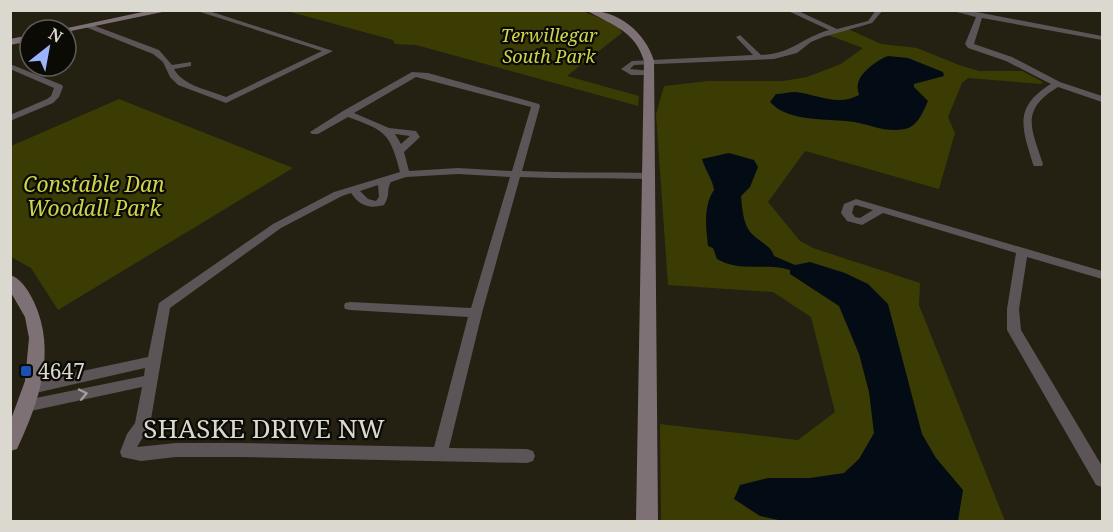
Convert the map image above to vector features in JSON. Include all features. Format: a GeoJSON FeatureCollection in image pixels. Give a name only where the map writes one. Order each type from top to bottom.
{"type":"FeatureCollection","features":[{"type":"Feature","properties":{"kind":"street"},"geometry":{"type":"LineString","coordinates":[[78,27],[168,10]]}},
{"type":"Feature","properties":{"kind":"street"},"geometry":{"type":"LineString","coordinates":[[87,26],[156,52],[166,61],[174,77],[181,83],[226,100],[329,51],[197,10]]}},
{"type":"Feature","properties":{"kind":"street"},"geometry":{"type":"LineString","coordinates":[[590,10],[626,27],[640,39],[648,52],[650,68],[647,522]]}},
{"type":"Feature","properties":{"kind":"street"},"geometry":{"type":"LineString","coordinates":[[789,10],[834,30]]}},
{"type":"Feature","properties":{"kind":"street"},"geometry":{"type":"LineString","coordinates":[[650,68],[697,59],[761,58],[788,54],[808,40],[834,30],[870,22],[880,10]]}},
{"type":"Feature","properties":{"kind":"street"},"geometry":{"type":"LineString","coordinates":[[952,10],[1102,38]]}},
{"type":"Feature","properties":{"kind":"street"},"geometry":{"type":"LineString","coordinates":[[980,15],[970,45],[1003,54],[1057,84],[1102,99]]}},
{"type":"Feature","properties":{"kind":"street"},"geometry":{"type":"LineString","coordinates":[[740,37],[761,58]]}},
{"type":"Feature","properties":{"kind":"street"},"geometry":{"type":"LineString","coordinates":[[169,68],[188,64]]}},
{"type":"Feature","properties":{"kind":"street"},"geometry":{"type":"LineString","coordinates":[[10,66],[59,87],[55,97],[50,101],[10,118]]}},
{"type":"Feature","properties":{"kind":"street"},"geometry":{"type":"LineString","coordinates":[[315,132],[408,77],[419,74],[536,106],[476,314],[440,454]]}},
{"type":"Feature","properties":{"kind":"street"},"geometry":{"type":"LineString","coordinates":[[1038,164],[1026,133],[1027,111],[1036,97],[1057,84]]}},
{"type":"Feature","properties":{"kind":"street"},"geometry":{"type":"LineString","coordinates":[[346,113],[389,131],[413,133],[415,137],[399,151]]}},
{"type":"Feature","properties":{"kind":"street"},"geometry":{"type":"LineString","coordinates":[[389,131],[396,138],[405,174]]}},
{"type":"Feature","properties":{"kind":"street","name":"SHASKE DRIVE NW"},"geometry":{"type":"LineString","coordinates":[[527,456],[238,450],[176,450],[141,454],[128,452],[132,439],[142,425],[164,306],[277,226],[338,194],[405,174],[458,171],[578,177],[591,182],[650,180]]}},
{"type":"Feature","properties":{"kind":"street"},"geometry":{"type":"LineString","coordinates":[[352,189],[364,203],[368,205],[380,203],[384,197],[383,186],[387,179]]}},
{"type":"Feature","properties":{"kind":"street"},"geometry":{"type":"LineString","coordinates":[[881,210],[1102,275]]}},
{"type":"Feature","properties":{"kind":"street"},"geometry":{"type":"LineString","coordinates":[[1022,252],[1012,309],[1014,330],[1102,480]]}},
{"type":"Feature","properties":{"kind":"street"},"geometry":{"type":"LineString","coordinates":[[10,280],[29,303],[36,322],[39,352],[26,406],[10,443]]}},
{"type":"Feature","properties":{"kind":"street"},"geometry":{"type":"LineString","coordinates":[[350,306],[476,314]]}},
{"type":"Feature","properties":{"kind":"street"},"geometry":{"type":"LineString","coordinates":[[31,388],[154,361]]}},
{"type":"Feature","properties":{"kind":"street","name":"SHASKE DRIVE NW"},"geometry":{"type":"LineString","coordinates":[[26,406],[150,380]]}},
{"type":"Feature","properties":{"kind":"green space","name":"Terwillegar South Park"},"geometry":{"type":"Polygon","coordinates":[[[287,11],[582,11],[618,25],[622,33],[567,76],[639,96],[638,106],[416,45],[395,44],[393,40],[287,11]]]}},
{"type":"Feature","properties":{"kind":"green space"},"geometry":{"type":"Polygon","coordinates":[[[848,29],[881,44],[917,48],[979,71],[1022,71],[1043,82],[1041,84],[968,78],[962,83],[948,117],[955,133],[939,189],[805,151],[768,202],[800,241],[813,248],[920,283],[919,305],[1005,521],[661,521],[660,424],[798,440],[835,412],[811,317],[773,292],[668,285],[656,114],[664,86],[708,81],[783,81],[807,77],[841,64],[863,48],[828,35],[848,29]]]}},
{"type":"Feature","properties":{"kind":"green space","name":"Constable Dan Woodall Park"},"geometry":{"type":"Polygon","coordinates":[[[119,99],[293,168],[58,310],[31,268],[11,257],[11,146],[119,99]]]}},
{"type":"Feature","properties":{"kind":"shaded area"},"geometry":{"type":"Polygon","coordinates":[[[888,56],[908,58],[943,72],[944,76],[914,84],[914,87],[928,101],[919,118],[905,129],[892,130],[854,122],[805,118],[784,112],[770,102],[776,94],[793,92],[835,100],[859,95],[859,80],[875,63],[888,56]]]}},
{"type":"Feature","properties":{"kind":"shaded area"},"geometry":{"type":"Polygon","coordinates":[[[729,153],[754,160],[758,167],[750,187],[741,196],[743,215],[751,233],[767,246],[774,256],[795,265],[810,262],[845,273],[868,284],[888,304],[922,434],[936,458],[963,490],[958,521],[783,521],[760,516],[734,499],[740,485],[768,478],[810,478],[844,473],[859,459],[874,433],[869,392],[859,354],[839,306],[790,274],[790,270],[735,266],[717,259],[713,248],[708,246],[707,210],[714,190],[702,159],[729,153]]]}},
{"type":"Feature","properties":{"kind":"place","name":"4647"},"geometry":{"type":"Point","coordinates":[26,371]}}]}
